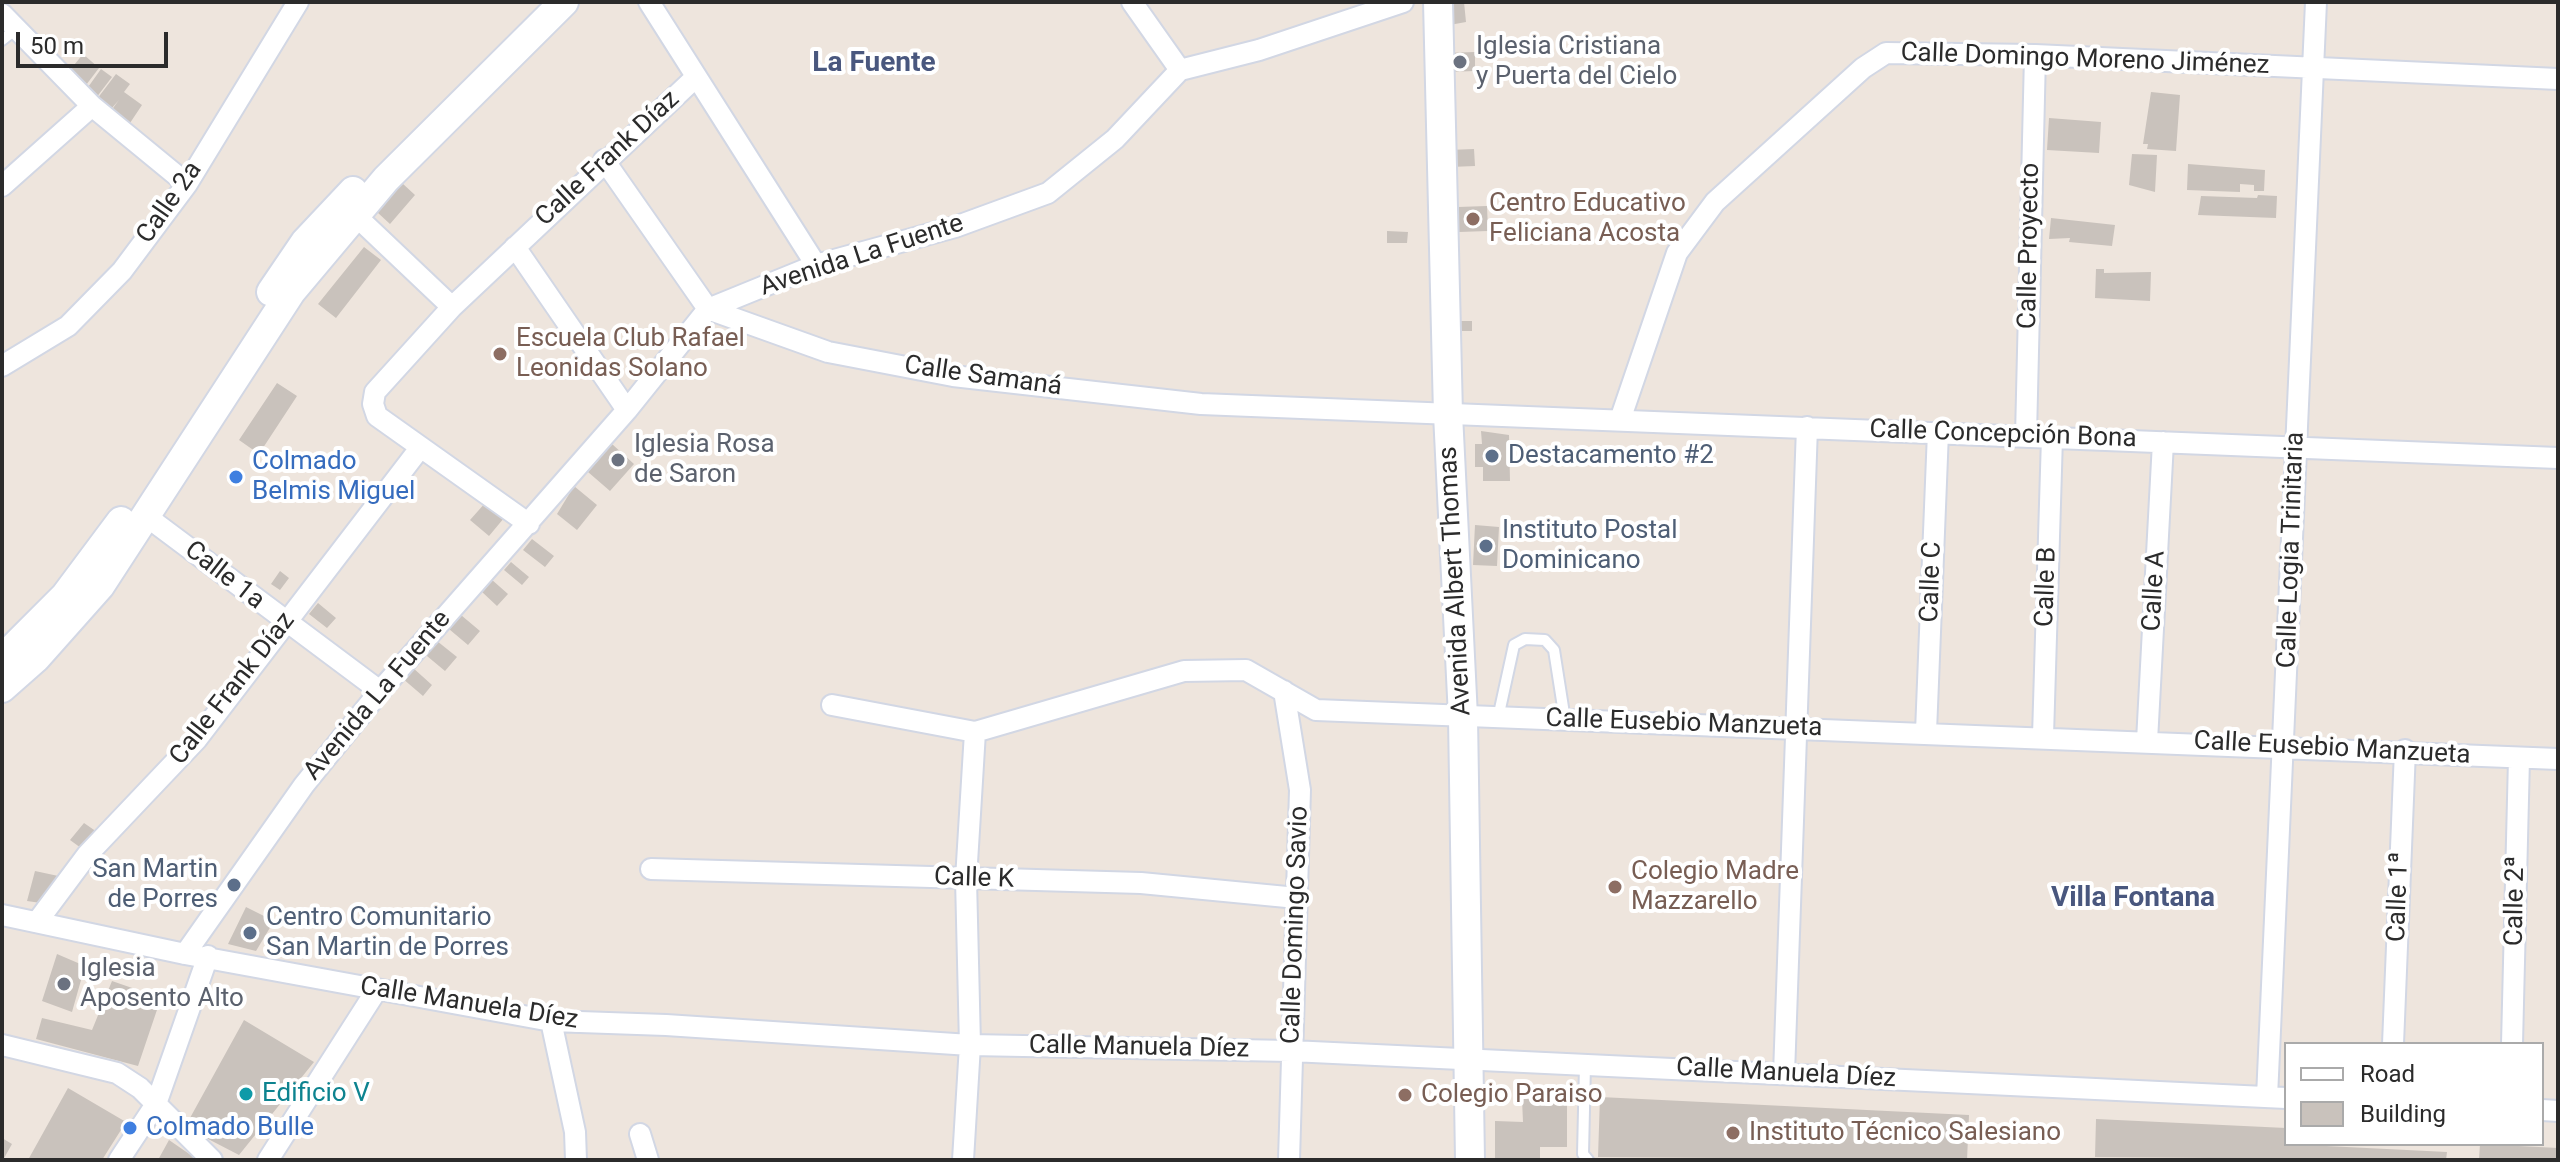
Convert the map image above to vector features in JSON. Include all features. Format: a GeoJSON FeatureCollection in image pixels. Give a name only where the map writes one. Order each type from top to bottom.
{"type":"FeatureCollection","features":[{"type":"Feature","properties":{"kind":"main road"},"geometry":{"type":"LineString","coordinates":[[2,659],[65,596],[112,534],[305,242],[446,92],[538,2]]}},
{"type":"Feature","properties":{"kind":"main road"},"geometry":{"type":"LineString","coordinates":[[2,688],[36,658],[100,586],[291,292],[386,179],[564,2]]}},
{"type":"Feature","properties":{"kind":"main road","name":"Avenida Albert Thomas"},"geometry":{"type":"LineString","coordinates":[[1438,2],[1448,414],[1463,717],[1470,1160]]}},
{"type":"Feature","properties":{"kind":"street","name":"Calle 2a"},"geometry":{"type":"LineString","coordinates":[[2,366],[68,326],[122,271],[187,184],[298,2]]}},
{"type":"Feature","properties":{"kind":"street"},"geometry":{"type":"LineString","coordinates":[[649,2],[816,265]]}},
{"type":"Feature","properties":{"kind":"street"},"geometry":{"type":"LineString","coordinates":[[1132,2],[1180,70],[1259,50],[1403,2]]}},
{"type":"Feature","properties":{"kind":"street","name":"Calle Logia Trinitaria"},"geometry":{"type":"LineString","coordinates":[[2277,1098],[2285,746],[2316,2]]}},
{"type":"Feature","properties":{"kind":"street"},"geometry":{"type":"LineString","coordinates":[[7,28],[92,106],[187,184]]}},
{"type":"Feature","properties":{"kind":"street","name":"Calle Domingo Moreno Jiménez"},"geometry":{"type":"LineString","coordinates":[[1620,420],[1677,253],[1715,202],[1863,68],[1886,53],[2035,55],[2558,79]]}},
{"type":"Feature","properties":{"kind":"street","name":"Calle Proyecto"},"geometry":{"type":"LineString","coordinates":[[2026,436],[2035,55]]}},
{"type":"Feature","properties":{"kind":"street","name":"Avenida La Fuente"},"geometry":{"type":"LineString","coordinates":[[185,954],[304,785],[380,691],[627,410],[708,309],[816,265],[955,227],[1048,193],[1115,139],[1180,70]]}},
{"type":"Feature","properties":{"kind":"street","name":"Calle Frank Díaz"},"geometry":{"type":"LineString","coordinates":[[529,524],[377,416],[373,404],[375,392],[452,307],[604,160],[696,77]]}},
{"type":"Feature","properties":{"kind":"street"},"geometry":{"type":"LineString","coordinates":[[2,186],[92,106]]}},
{"type":"Feature","properties":{"kind":"street"},"geometry":{"type":"LineString","coordinates":[[604,160],[708,309]]}},
{"type":"Feature","properties":{"kind":"street"},"geometry":{"type":"LineString","coordinates":[[355,215],[452,307]]}},
{"type":"Feature","properties":{"kind":"street"},"geometry":{"type":"LineString","coordinates":[[515,247],[627,410]]}},
{"type":"Feature","properties":{"kind":"street","name":"Calle Samaná"},"geometry":{"type":"LineString","coordinates":[[708,309],[828,352],[953,376],[1201,404],[1448,414]]}},
{"type":"Feature","properties":{"kind":"street","name":"Calle Concepción Bona"},"geometry":{"type":"LineString","coordinates":[[1448,414],[2558,458]]}},
{"type":"Feature","properties":{"kind":"street"},"geometry":{"type":"LineString","coordinates":[[1784,1074],[1799,727],[1807,427]]}},
{"type":"Feature","properties":{"kind":"street","name":"Calle C"},"geometry":{"type":"LineString","coordinates":[[1926,732],[1938,432]]}},
{"type":"Feature","properties":{"kind":"street","name":"Calle B"},"geometry":{"type":"LineString","coordinates":[[2043,736],[2052,437]]}},
{"type":"Feature","properties":{"kind":"street","name":"Calle A"},"geometry":{"type":"LineString","coordinates":[[2147,741],[2163,442]]}},
{"type":"Feature","properties":{"kind":"street","name":"Calle Frank Díaz"},"geometry":{"type":"LineString","coordinates":[[37,922],[87,855],[197,739],[420,448]]}},
{"type":"Feature","properties":{"kind":"street","name":"Calle 1a"},"geometry":{"type":"LineString","coordinates":[[146,516],[285,623],[380,691]]}},
{"type":"Feature","properties":{"kind":"street","name":"Calle Eusebio Manzueta"},"geometry":{"type":"LineString","coordinates":[[832,705],[975,732],[1184,671],[1246,670],[1316,710],[2405,750],[2558,759]]}},
{"type":"Feature","properties":{"kind":"street","name":"Calle Domingo Savio"},"geometry":{"type":"LineString","coordinates":[[1284,691],[1300,790],[1289,1160]]}},
{"type":"Feature","properties":{"kind":"street"},"geometry":{"type":"LineString","coordinates":[[963,1160],[970,1045],[966,879],[975,732]]}},
{"type":"Feature","properties":{"kind":"street","name":"Calle 1ª"},"geometry":{"type":"LineString","coordinates":[[2393,1042],[2405,750]]}},
{"type":"Feature","properties":{"kind":"street","name":"Calle 2ª"},"geometry":{"type":"LineString","coordinates":[[2512,1042],[2519,758]]}},
{"type":"Feature","properties":{"kind":"street","name":"Calle K"},"geometry":{"type":"LineString","coordinates":[[651,869],[780,870],[1141,883],[1297,898]]}},
{"type":"Feature","properties":{"kind":"street","name":"Calle Manuela Díez"},"geometry":{"type":"LineString","coordinates":[[2,915],[376,991],[551,1021],[666,1025],[970,1045],[1291,1051],[2277,1098]]}},
{"type":"Feature","properties":{"kind":"street"},"geometry":{"type":"LineString","coordinates":[[119,1160],[156,1104],[208,956]]}},
{"type":"Feature","properties":{"kind":"street"},"geometry":{"type":"LineString","coordinates":[[268,1160],[376,991]]}},
{"type":"Feature","properties":{"kind":"street"},"geometry":{"type":"LineString","coordinates":[[551,1021],[575,1132],[576,1160]]}},
{"type":"Feature","properties":{"kind":"street"},"geometry":{"type":"LineString","coordinates":[[2,1045],[117,1073],[140,1088],[212,1160]]}},
{"type":"Feature","properties":{"kind":"street"},"geometry":{"type":"LineString","coordinates":[[640,1134],[648,1160]]}},
{"type":"Feature","properties":{"kind":"lane"},"geometry":{"type":"LineString","coordinates":[[1498,718],[1514,645],[1525,639],[1545,640],[1554,650],[1565,720]]}},
{"type":"Feature","properties":{"kind":"lane"},"geometry":{"type":"LineString","coordinates":[[1585,1065],[1583,1154],[1588,1160]]}},
{"type":"Feature","properties":{"kind":"building"},"geometry":{"type":"Polygon","coordinates":[[[1443,2],[1464,2],[1466,22],[1444,26],[1443,2]]]}},
{"type":"Feature","properties":{"kind":"building","name":"Iglesia Cristiana y Puerta del Cielo"},"geometry":{"type":"Polygon","coordinates":[[[1475,52],[1475,71],[1446,72],[1446,53],[1475,52]]]}},
{"type":"Feature","properties":{"kind":"building"},"geometry":{"type":"Polygon","coordinates":[[[83,54],[99,68],[83,89],[66,75],[83,54]]]}},
{"type":"Feature","properties":{"kind":"building"},"geometry":{"type":"Polygon","coordinates":[[[101,69],[112,77],[96,98],[86,90],[101,69]]]}},
{"type":"Feature","properties":{"kind":"building"},"geometry":{"type":"Polygon","coordinates":[[[116,74],[130,84],[124,92],[142,105],[126,129],[107,116],[119,100],[111,109],[97,99],[116,74]]]}},
{"type":"Feature","properties":{"kind":"building"},"geometry":{"type":"Polygon","coordinates":[[[2151,92],[2180,95],[2176,151],[2147,149],[2148,144],[2143,144],[2151,92]]]}},
{"type":"Feature","properties":{"kind":"building"},"geometry":{"type":"Polygon","coordinates":[[[2049,118],[2101,122],[2099,153],[2047,150],[2049,118]]]}},
{"type":"Feature","properties":{"kind":"building"},"geometry":{"type":"Polygon","coordinates":[[[1474,149],[1475,166],[1450,167],[1449,150],[1474,149]]]}},
{"type":"Feature","properties":{"kind":"building"},"geometry":{"type":"Polygon","coordinates":[[[2132,154],[2157,155],[2155,192],[2129,185],[2132,154]]]}},
{"type":"Feature","properties":{"kind":"building"},"geometry":{"type":"Polygon","coordinates":[[[2188,164],[2265,170],[2264,191],[2254,191],[2254,185],[2240,184],[2240,192],[2187,190],[2188,164]]]}},
{"type":"Feature","properties":{"kind":"building"},"geometry":{"type":"Polygon","coordinates":[[[402,183],[415,195],[390,224],[377,212],[402,183]]]}},
{"type":"Feature","properties":{"kind":"building"},"geometry":{"type":"Polygon","coordinates":[[[2258,195],[2277,196],[2276,218],[2198,215],[2201,196],[2257,198],[2258,195]]]}},
{"type":"Feature","properties":{"kind":"building","name":"Centro Educativo Feliciana Acosta"},"geometry":{"type":"Polygon","coordinates":[[[1487,206],[1488,231],[1459,232],[1458,207],[1487,206]]]}},
{"type":"Feature","properties":{"kind":"building"},"geometry":{"type":"Polygon","coordinates":[[[2051,218],[2115,225],[2112,246],[2069,242],[2070,238],[2049,239],[2051,218]]]}},
{"type":"Feature","properties":{"kind":"building"},"geometry":{"type":"Polygon","coordinates":[[[1387,231],[1408,232],[1407,243],[1387,243],[1387,231]]]}},
{"type":"Feature","properties":{"kind":"building"},"geometry":{"type":"Polygon","coordinates":[[[364,247],[381,260],[336,318],[318,304],[364,247]]]}},
{"type":"Feature","properties":{"kind":"building"},"geometry":{"type":"Polygon","coordinates":[[[2096,269],[2104,269],[2104,273],[2151,272],[2150,301],[2095,298],[2096,269]]]}},
{"type":"Feature","properties":{"kind":"building"},"geometry":{"type":"Polygon","coordinates":[[[1454,321],[1472,321],[1472,331],[1454,331],[1454,321]]]}},
{"type":"Feature","properties":{"kind":"building"},"geometry":{"type":"Polygon","coordinates":[[[277,383],[297,396],[259,454],[239,440],[277,383]]]}},
{"type":"Feature","properties":{"kind":"building","name":"Destacamento #2"},"geometry":{"type":"Polygon","coordinates":[[[1481,431],[1509,435],[1510,481],[1483,481],[1483,467],[1475,467],[1475,444],[1482,444],[1481,431]]]}},
{"type":"Feature","properties":{"kind":"building"},"geometry":{"type":"Polygon","coordinates":[[[612,444],[634,464],[610,491],[588,472],[612,444]]]}},
{"type":"Feature","properties":{"kind":"building"},"geometry":{"type":"Polygon","coordinates":[[[574,486],[597,505],[577,530],[557,514],[574,486]]]}},
{"type":"Feature","properties":{"kind":"building"},"geometry":{"type":"Polygon","coordinates":[[[486,502],[504,518],[489,536],[470,520],[486,502]]]}},
{"type":"Feature","properties":{"kind":"building","name":"Instituto Postal Dominicano"},"geometry":{"type":"Polygon","coordinates":[[[1475,525],[1499,527],[1497,566],[1473,565],[1475,525]]]}},
{"type":"Feature","properties":{"kind":"building"},"geometry":{"type":"Polygon","coordinates":[[[532,539],[554,556],[545,567],[523,550],[532,539]]]}},
{"type":"Feature","properties":{"kind":"building"},"geometry":{"type":"Polygon","coordinates":[[[511,562],[529,577],[522,585],[504,570],[511,562]]]}},
{"type":"Feature","properties":{"kind":"building"},"geometry":{"type":"Polygon","coordinates":[[[280,571],[289,578],[280,590],[271,584],[280,571]]]}},
{"type":"Feature","properties":{"kind":"building"},"geometry":{"type":"Polygon","coordinates":[[[491,579],[508,594],[497,606],[481,591],[491,579]]]}},
{"type":"Feature","properties":{"kind":"building"},"geometry":{"type":"Polygon","coordinates":[[[318,603],[336,618],[327,628],[309,614],[318,603]]]}},
{"type":"Feature","properties":{"kind":"building"},"geometry":{"type":"Polygon","coordinates":[[[455,610],[480,631],[468,645],[443,624],[455,610]]]}},
{"type":"Feature","properties":{"kind":"building"},"geometry":{"type":"Polygon","coordinates":[[[432,637],[457,657],[445,671],[421,651],[432,637]]]}},
{"type":"Feature","properties":{"kind":"building"},"geometry":{"type":"Polygon","coordinates":[[[412,667],[432,685],[423,696],[402,678],[412,667]]]}},
{"type":"Feature","properties":{"kind":"building"},"geometry":{"type":"Polygon","coordinates":[[[84,823],[97,832],[81,848],[70,840],[84,823]]]}},
{"type":"Feature","properties":{"kind":"building"},"geometry":{"type":"Polygon","coordinates":[[[35,871],[63,877],[41,903],[27,901],[35,871]]]}},
{"type":"Feature","properties":{"kind":"building","name":"Centro Comunitario San Martin de Porres"},"geometry":{"type":"Polygon","coordinates":[[[246,907],[274,921],[256,951],[228,944],[246,907]]]}},
{"type":"Feature","properties":{"kind":"building","name":"Iglesia Aposento Alto"},"geometry":{"type":"Polygon","coordinates":[[[57,954],[85,966],[72,1012],[42,1001],[57,954]]]}},
{"type":"Feature","properties":{"kind":"building"},"geometry":{"type":"Polygon","coordinates":[[[112,981],[161,998],[138,1066],[36,1039],[42,1018],[92,1030],[112,981]]]}},
{"type":"Feature","properties":{"kind":"building","name":"Edificio V"},"geometry":{"type":"Polygon","coordinates":[[[244,1020],[314,1062],[239,1155],[185,1127],[244,1020]]]}},
{"type":"Feature","properties":{"kind":"building"},"geometry":{"type":"Polygon","coordinates":[[[68,1088],[126,1122],[102,1160],[28,1160],[68,1088]]]}},
{"type":"Feature","properties":{"kind":"building","name":"Instituto Técnico Salesiano"},"geometry":{"type":"Polygon","coordinates":[[[1600,1097],[1969,1115],[1967,1160],[1598,1157],[1600,1097]]]}},
{"type":"Feature","properties":{"kind":"building"},"geometry":{"type":"Polygon","coordinates":[[[1522,1099],[1567,1099],[1567,1147],[1540,1147],[1540,1160],[1495,1160],[1495,1121],[1523,1122],[1522,1099]]]}},
{"type":"Feature","properties":{"kind":"building"},"geometry":{"type":"Polygon","coordinates":[[[2096,1119],[2284,1128],[2284,1146],[2447,1152],[2446,1160],[2095,1157],[2096,1119]]]}},
{"type":"Feature","properties":{"kind":"building"},"geometry":{"type":"Polygon","coordinates":[[[2,1138],[12,1144],[3,1160],[2,1160],[2,1138]]]}},
{"type":"Feature","properties":{"kind":"building"},"geometry":{"type":"Polygon","coordinates":[[[169,1140],[198,1160],[158,1160],[169,1140]]]}},
{"type":"Feature","properties":{"kind":"building"},"geometry":{"type":"Polygon","coordinates":[[[2480,1146],[2558,1148],[2558,1160],[2479,1160],[2480,1146]]]}},
{"type":"Feature","properties":{"kind":"place","name":"Iglesia Cristiana y Puerta del Cielo"},"geometry":{"type":"Point","coordinates":[1460,62]}},
{"type":"Feature","properties":{"kind":"place","name":"Centro Educativo Feliciana Acosta"},"geometry":{"type":"Point","coordinates":[1473,219]}},
{"type":"Feature","properties":{"kind":"place","name":"Escuela Club Rafael Leonidas Solano"},"geometry":{"type":"Point","coordinates":[500,354]}},
{"type":"Feature","properties":{"kind":"place","name":"Destacamento #2"},"geometry":{"type":"Point","coordinates":[1492,456]}},
{"type":"Feature","properties":{"kind":"place","name":"Iglesia Rosa de Saron"},"geometry":{"type":"Point","coordinates":[618,460]}},
{"type":"Feature","properties":{"kind":"place","name":"Colmado Belmis Miguel"},"geometry":{"type":"Point","coordinates":[236,477]}},
{"type":"Feature","properties":{"kind":"place","name":"Instituto Postal Dominicano"},"geometry":{"type":"Point","coordinates":[1486,546]}},
{"type":"Feature","properties":{"kind":"place","name":"San Martin de Porres"},"geometry":{"type":"Point","coordinates":[234,885]}},
{"type":"Feature","properties":{"kind":"place","name":"Colegio Madre Mazzarello"},"geometry":{"type":"Point","coordinates":[1615,887]}},
{"type":"Feature","properties":{"kind":"place","name":"Centro Comunitario San Martin de Porres"},"geometry":{"type":"Point","coordinates":[250,933]}},
{"type":"Feature","properties":{"kind":"place","name":"Iglesia Aposento Alto"},"geometry":{"type":"Point","coordinates":[64,984]}},
{"type":"Feature","properties":{"kind":"place","name":"Edificio V"},"geometry":{"type":"Point","coordinates":[246,1094]}},
{"type":"Feature","properties":{"kind":"place","name":"Colegio Paraiso"},"geometry":{"type":"Point","coordinates":[1405,1095]}},
{"type":"Feature","properties":{"kind":"place","name":"Colmado Bulle"},"geometry":{"type":"Point","coordinates":[130,1128]}},
{"type":"Feature","properties":{"kind":"place","name":"Instituto Técnico Salesiano"},"geometry":{"type":"Point","coordinates":[1733,1133]}},
{"type":"Feature","properties":{"kind":"district","name":"La Fuente"},"geometry":{"type":"Point","coordinates":[874,64]}},
{"type":"Feature","properties":{"kind":"district","name":"Villa Fontana"},"geometry":{"type":"Point","coordinates":[2133,899]}}]}
